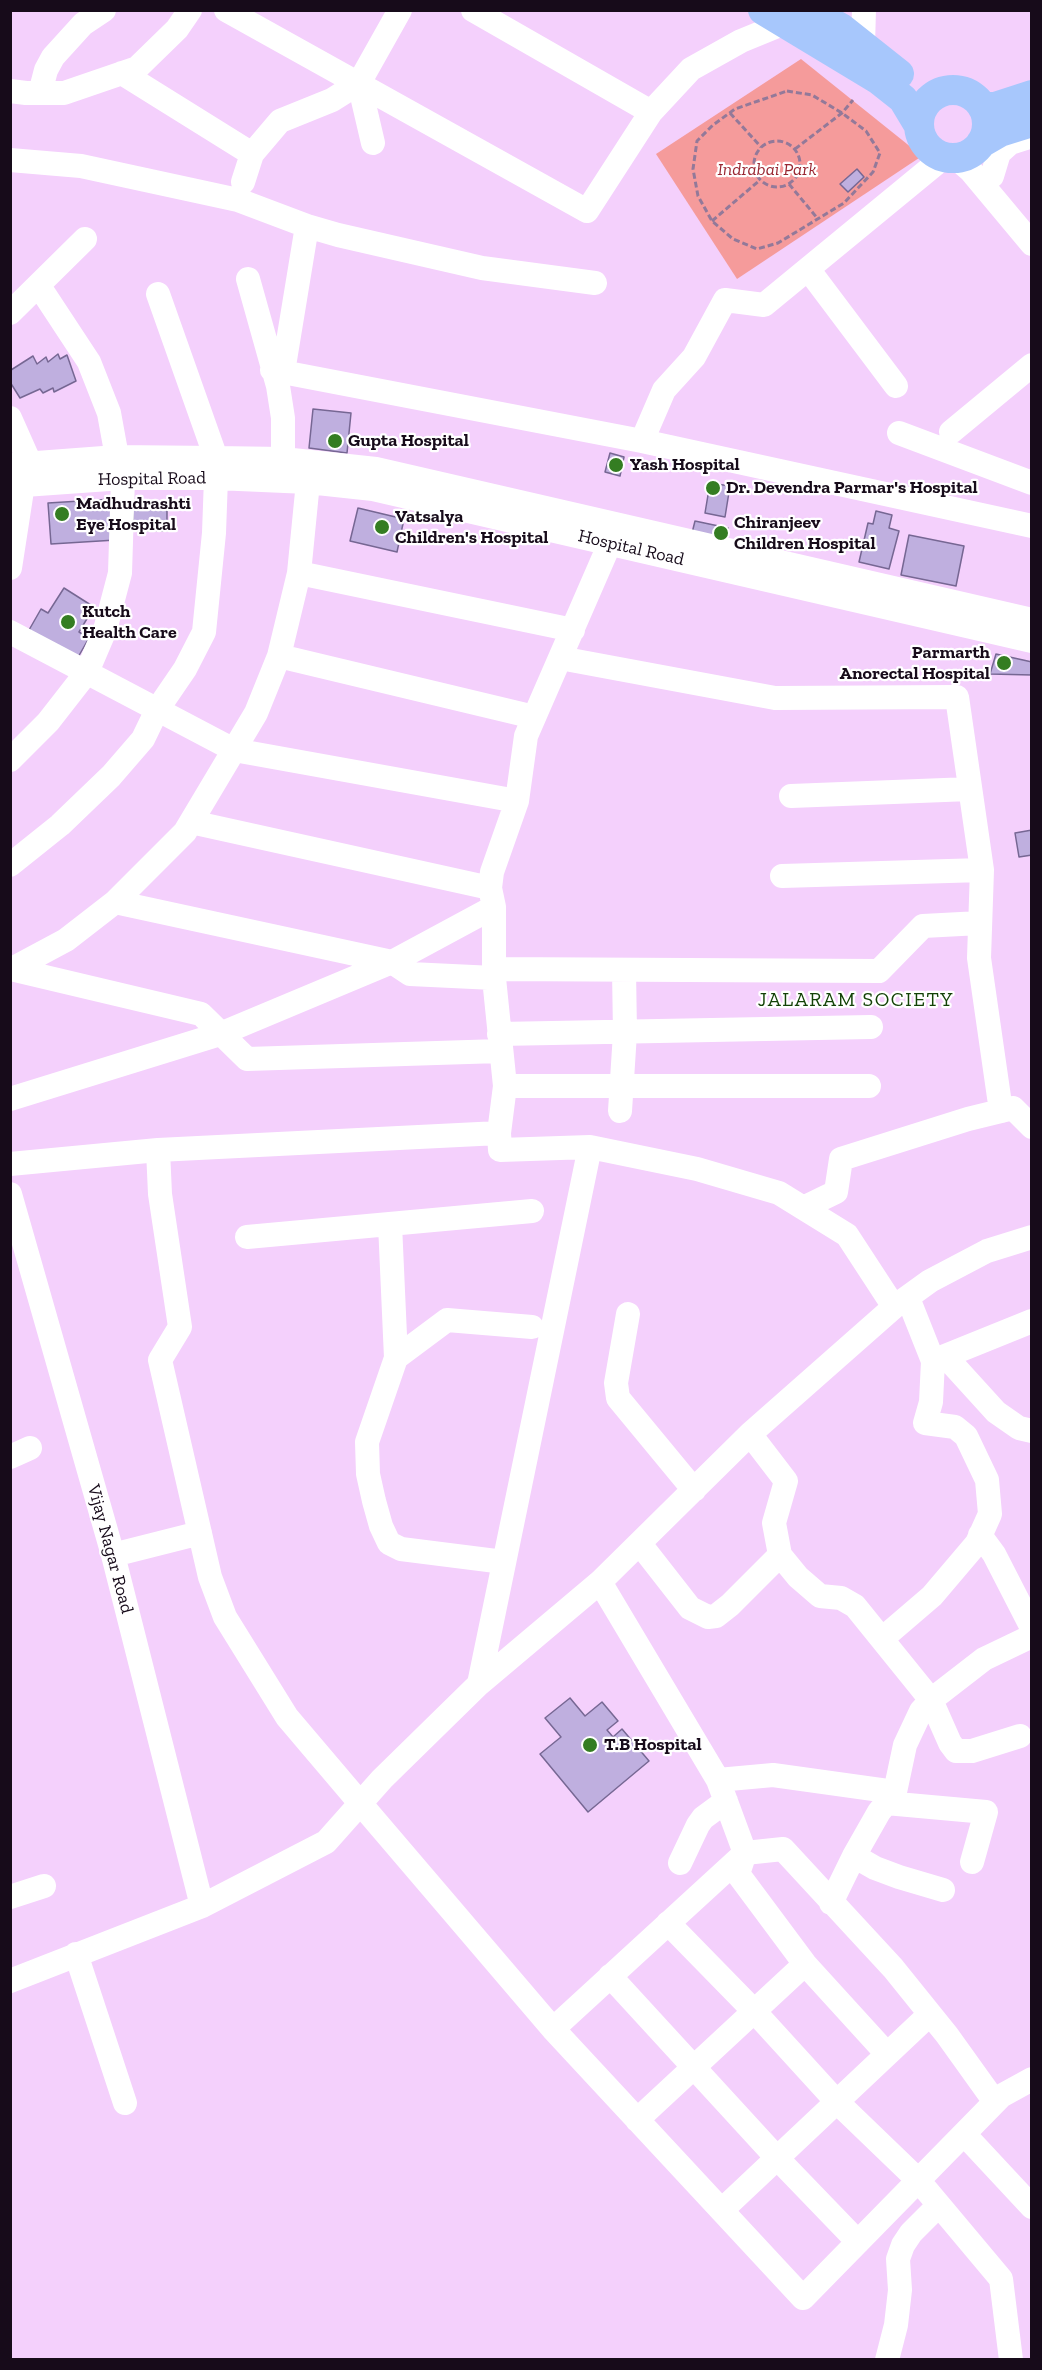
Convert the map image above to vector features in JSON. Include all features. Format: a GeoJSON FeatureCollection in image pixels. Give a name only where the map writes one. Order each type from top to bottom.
{"type":"FeatureCollection","features":[{"type":"Feature","properties":{"kind":"main road"},"geometry":{"type":"LineString","coordinates":[[797,13],[852,30],[914,86],[966,91],[976,98],[983,106],[987,125],[964,152]]}},
{"type":"Feature","properties":{"kind":"main road"},"geometry":{"type":"LineString","coordinates":[[852,30],[879,80],[903,99],[918,124],[926,145],[934,153],[964,152],[1000,132],[1032,122]]}},
{"type":"Feature","properties":{"kind":"main road"},"geometry":{"type":"LineString","coordinates":[[918,124],[924,103],[943,90]]}},
{"type":"Feature","properties":{"kind":"main road"},"geometry":{"type":"LineString","coordinates":[[983,106],[995,107],[1032,95]]}},
{"type":"Feature","properties":{"kind":"street"},"geometry":{"type":"LineString","coordinates":[[40,93],[46,70],[53,57],[83,24],[104,10]]}},
{"type":"Feature","properties":{"kind":"street"},"geometry":{"type":"LineString","coordinates":[[10,91],[64,93],[137,68],[177,28],[190,10]]}},
{"type":"Feature","properties":{"kind":"street"},"geometry":{"type":"LineString","coordinates":[[226,10],[586,211],[651,112],[691,69],[797,13]]}},
{"type":"Feature","properties":{"kind":"street"},"geometry":{"type":"LineString","coordinates":[[243,182],[252,154],[280,121],[332,100],[359,83],[400,10]]}},
{"type":"Feature","properties":{"kind":"street"},"geometry":{"type":"LineString","coordinates":[[473,10],[651,112]]}},
{"type":"Feature","properties":{"kind":"street"},"geometry":{"type":"LineString","coordinates":[[122,73],[252,154]]}},
{"type":"Feature","properties":{"kind":"street"},"geometry":{"type":"LineString","coordinates":[[359,83],[373,143]]}},
{"type":"Feature","properties":{"kind":"street"},"geometry":{"type":"LineString","coordinates":[[992,176],[999,153],[1010,143],[1032,136]]}},
{"type":"Feature","properties":{"kind":"street"},"geometry":{"type":"LineString","coordinates":[[964,152],[981,163],[1032,222]]}},
{"type":"Feature","properties":{"kind":"street"},"geometry":{"type":"LineString","coordinates":[[964,152],[971,171],[1032,244]]}},
{"type":"Feature","properties":{"kind":"street"},"geometry":{"type":"LineString","coordinates":[[642,441],[664,390],[694,357],[725,300],[764,305],[808,269],[964,152]]}},
{"type":"Feature","properties":{"kind":"street"},"geometry":{"type":"LineString","coordinates":[[10,160],[81,166],[238,200],[338,235],[482,268],[596,283]]}},
{"type":"Feature","properties":{"kind":"street"},"geometry":{"type":"LineString","coordinates":[[277,371],[307,226]]}},
{"type":"Feature","properties":{"kind":"street"},"geometry":{"type":"LineString","coordinates":[[13,302],[39,286],[85,239]]}},
{"type":"Feature","properties":{"kind":"street"},"geometry":{"type":"LineString","coordinates":[[808,269],[896,386]]}},
{"type":"Feature","properties":{"kind":"street"},"geometry":{"type":"LineString","coordinates":[[248,279],[277,371],[283,418],[283,459]]}},
{"type":"Feature","properties":{"kind":"street"},"geometry":{"type":"LineString","coordinates":[[10,760],[48,722],[87,672],[105,630],[120,573],[120,467],[109,412],[89,362],[39,286]]}},
{"type":"Feature","properties":{"kind":"street"},"geometry":{"type":"LineString","coordinates":[[10,866],[60,825],[111,776],[143,739],[157,710],[184,669],[204,632],[214,532],[216,468],[158,294]]}},
{"type":"Feature","properties":{"kind":"street"},"geometry":{"type":"LineString","coordinates":[[951,432],[1032,365]]}},
{"type":"Feature","properties":{"kind":"street"},"geometry":{"type":"LineString","coordinates":[[277,371],[642,441],[1032,526]]}},
{"type":"Feature","properties":{"kind":"street"},"geometry":{"type":"LineString","coordinates":[[10,418],[19,475],[10,568]]}},
{"type":"Feature","properties":{"kind":"street"},"geometry":{"type":"LineString","coordinates":[[899,433],[1032,483]]}},
{"type":"Feature","properties":{"kind":"street","name":"Hospital Road"},"geometry":{"type":"LineString","coordinates":[[216,468],[283,459],[376,469],[1032,620]]}},
{"type":"Feature","properties":{"kind":"street","name":"Hospital Road"},"geometry":{"type":"LineString","coordinates":[[19,475],[120,467],[216,468],[373,489],[1032,641]]}},
{"type":"Feature","properties":{"kind":"street"},"geometry":{"type":"LineString","coordinates":[[11,970],[66,940],[115,902],[185,832],[256,713],[279,656],[299,573],[309,482]]}},
{"type":"Feature","properties":{"kind":"street"},"geometry":{"type":"LineString","coordinates":[[610,543],[526,736],[517,801],[492,872],[494,973],[505,1086],[499,1133],[500,1150],[590,1147],[697,1169],[779,1193],[848,1235],[901,1302],[940,1359],[996,1412],[1019,1428],[1032,1431]]}},
{"type":"Feature","properties":{"kind":"street"},"geometry":{"type":"LineString","coordinates":[[299,573],[573,630]]}},
{"type":"Feature","properties":{"kind":"street"},"geometry":{"type":"LineString","coordinates":[[10,632],[234,750],[517,801]]}},
{"type":"Feature","properties":{"kind":"street"},"geometry":{"type":"LineString","coordinates":[[279,656],[534,717]]}},
{"type":"Feature","properties":{"kind":"street"},"geometry":{"type":"LineString","coordinates":[[560,658],[775,698],[957,697],[982,870],[979,958],[1001,1111]]}},
{"type":"Feature","properties":{"kind":"street"},"geometry":{"type":"LineString","coordinates":[[791,796],[970,789]]}},
{"type":"Feature","properties":{"kind":"street"},"geometry":{"type":"LineString","coordinates":[[191,822],[492,897]]}},
{"type":"Feature","properties":{"kind":"street"},"geometry":{"type":"LineString","coordinates":[[782,876],[982,870]]}},
{"type":"Feature","properties":{"kind":"street"},"geometry":{"type":"LineString","coordinates":[[10,1099],[220,1034],[392,962],[492,897]]}},
{"type":"Feature","properties":{"kind":"street"},"geometry":{"type":"LineString","coordinates":[[115,902],[392,962],[410,974],[624,970],[879,970],[923,926],[980,923]]}},
{"type":"Feature","properties":{"kind":"street"},"geometry":{"type":"LineString","coordinates":[[11,970],[201,1014],[247,1059],[625,1032],[871,1027]]}},
{"type":"Feature","properties":{"kind":"street"},"geometry":{"type":"LineString","coordinates":[[620,1111],[625,1032],[624,970]]}},
{"type":"Feature","properties":{"kind":"street"},"geometry":{"type":"LineString","coordinates":[[505,1086],[869,1086]]}},
{"type":"Feature","properties":{"kind":"street"},"geometry":{"type":"LineString","coordinates":[[803,1208],[836,1192],[841,1159],[968,1119],[1013,1108],[1032,1127]]}},
{"type":"Feature","properties":{"kind":"street"},"geometry":{"type":"LineString","coordinates":[[10,1164],[158,1150],[499,1133]]}},
{"type":"Feature","properties":{"kind":"street"},"geometry":{"type":"LineString","coordinates":[[479,1684],[590,1147]]}},
{"type":"Feature","properties":{"kind":"street"},"geometry":{"type":"LineString","coordinates":[[158,1150],[160,1194],[180,1327],[160,1360],[210,1577],[225,1617],[287,1717],[553,2029],[803,2298],[1001,2096],[1032,2079]]}},
{"type":"Feature","properties":{"kind":"street","name":"Vijay Nagar Road"},"geometry":{"type":"LineString","coordinates":[[10,1194],[21,1273],[112,1555],[202,1906]]}},
{"type":"Feature","properties":{"kind":"street"},"geometry":{"type":"LineString","coordinates":[[247,1237],[532,1211]]}},
{"type":"Feature","properties":{"kind":"street"},"geometry":{"type":"LineString","coordinates":[[390,1224],[396,1358],[367,1442],[368,1474],[381,1526],[389,1543],[401,1549],[504,1562]]}},
{"type":"Feature","properties":{"kind":"street"},"geometry":{"type":"LineString","coordinates":[[10,1981],[202,1906],[326,1842],[360,1803],[479,1684],[600,1582],[750,1434],[901,1302],[930,1281],[987,1251],[1032,1237]]}},
{"type":"Feature","properties":{"kind":"street"},"geometry":{"type":"LineString","coordinates":[[628,1314],[616,1383],[618,1398],[694,1490]]}},
{"type":"Feature","properties":{"kind":"street"},"geometry":{"type":"LineString","coordinates":[[396,1358],[447,1320],[532,1327]]}},
{"type":"Feature","properties":{"kind":"street"},"geometry":{"type":"LineString","coordinates":[[940,1359],[1032,1321]]}},
{"type":"Feature","properties":{"kind":"street"},"geometry":{"type":"LineString","coordinates":[[883,1638],[932,1596],[977,1543],[990,1514],[987,1480],[966,1436],[955,1427],[925,1423],[940,1359]]}},
{"type":"Feature","properties":{"kind":"street"},"geometry":{"type":"LineString","coordinates":[[750,1434],[786,1481],[774,1522],[780,1555],[798,1577],[820,1596],[841,1598],[855,1606],[931,1700],[950,1743],[956,1751],[972,1751],[1020,1736]]}},
{"type":"Feature","properties":{"kind":"street"},"geometry":{"type":"LineString","coordinates":[[112,1555],[200,1533]]}},
{"type":"Feature","properties":{"kind":"street"},"geometry":{"type":"LineString","coordinates":[[980,1535],[994,1554],[1032,1628]]}},
{"type":"Feature","properties":{"kind":"street"},"geometry":{"type":"LineString","coordinates":[[640,1544],[690,1608],[708,1617],[716,1616],[730,1605],[780,1555]]}},
{"type":"Feature","properties":{"kind":"street"},"geometry":{"type":"LineString","coordinates":[[600,1582],[722,1790],[745,1852],[738,1874],[805,1964],[887,2054]]}},
{"type":"Feature","properties":{"kind":"street"},"geometry":{"type":"LineString","coordinates":[[831,1903],[854,1856],[891,1797],[905,1745],[921,1711],[931,1700],[984,1659],[1032,1636]]}},
{"type":"Feature","properties":{"kind":"street"},"geometry":{"type":"LineString","coordinates":[[680,1863],[698,1825],[722,1790],[773,1775],[986,1812],[972,1862]]}},
{"type":"Feature","properties":{"kind":"street"},"geometry":{"type":"LineString","coordinates":[[553,2029],[745,1852],[783,1849],[893,1968],[995,2102]]}},
{"type":"Feature","properties":{"kind":"street"},"geometry":{"type":"LineString","coordinates":[[854,1856],[899,1877],[943,1890]]}},
{"type":"Feature","properties":{"kind":"street"},"geometry":{"type":"LineString","coordinates":[[10,1897],[44,1886]]}},
{"type":"Feature","properties":{"kind":"street"},"geometry":{"type":"LineString","coordinates":[[668,1923],[754,2011],[837,2102],[918,2180],[1001,2279],[1011,2360]]}},
{"type":"Feature","properties":{"kind":"street"},"geometry":{"type":"LineString","coordinates":[[76,1954],[125,2103]]}},
{"type":"Feature","properties":{"kind":"street"},"geometry":{"type":"LineString","coordinates":[[637,2120],[805,1964]]}},
{"type":"Feature","properties":{"kind":"street"},"geometry":{"type":"LineString","coordinates":[[610,1976],[693,2068],[858,2242]]}},
{"type":"Feature","properties":{"kind":"street"},"geometry":{"type":"LineString","coordinates":[[722,2210],[930,2014]]}},
{"type":"Feature","properties":{"kind":"street"},"geometry":{"type":"LineString","coordinates":[[964,2134],[1032,2207]]}},
{"type":"Feature","properties":{"kind":"street"},"geometry":{"type":"LineString","coordinates":[[886,2360],[896,2325],[900,2290],[898,2259],[911,2233],[939,2205]]}},
{"type":"Feature","properties":{"kind":"path"},"geometry":{"type":"LineString","coordinates":[[787,91],[812,95],[866,131],[880,153],[873,172],[844,203],[778,243],[757,249],[733,239],[712,221],[698,196],[693,169],[697,141],[713,125],[730,113],[787,91]]}},
{"type":"Feature","properties":{"kind":"path"},"geometry":{"type":"LineString","coordinates":[[795,149],[842,113],[853,100]]}},
{"type":"Feature","properties":{"kind":"path"},"geometry":{"type":"LineString","coordinates":[[730,113],[762,147]]}},
{"type":"Feature","properties":{"kind":"path"},"geometry":{"type":"LineString","coordinates":[[775,141],[789,144],[795,149],[800,164],[795,179],[789,184],[774,187],[760,180],[756,174],[754,159],[762,147],[775,141]]}},
{"type":"Feature","properties":{"kind":"path"},"geometry":{"type":"LineString","coordinates":[[712,221],[760,180]]}},
{"type":"Feature","properties":{"kind":"path"},"geometry":{"type":"LineString","coordinates":[[789,184],[818,219]]}},
{"type":"Feature","properties":{"kind":"green space","name":"Indrabai Park"},"geometry":{"type":"Polygon","coordinates":[[[801,59],[922,156],[737,279],[656,154],[801,59]]]}},
{"type":"Feature","properties":{"kind":"building"},"geometry":{"type":"Polygon","coordinates":[[[857,169],[864,177],[848,192],[840,184],[857,169]]]}},
{"type":"Feature","properties":{"kind":"building"},"geometry":{"type":"Polygon","coordinates":[[[58,354],[60,359],[67,355],[76,381],[54,392],[53,388],[43,393],[40,389],[20,398],[10,382],[11,370],[33,356],[37,364],[46,357],[48,362],[58,354]]]}},
{"type":"Feature","properties":{"kind":"building"},"geometry":{"type":"Polygon","coordinates":[[[313,409],[351,413],[347,453],[309,448],[313,409]]]}},
{"type":"Feature","properties":{"kind":"building"},"geometry":{"type":"Polygon","coordinates":[[[610,453],[624,457],[620,476],[605,472],[610,453]]]}},
{"type":"Feature","properties":{"kind":"building"},"geometry":{"type":"Polygon","coordinates":[[[710,483],[730,486],[725,517],[705,513],[710,483]]]}},
{"type":"Feature","properties":{"kind":"building"},"geometry":{"type":"Polygon","coordinates":[[[113,499],[116,540],[51,544],[48,503],[113,499]]]}},
{"type":"Feature","properties":{"kind":"building"},"geometry":{"type":"Polygon","coordinates":[[[167,505],[167,531],[133,531],[133,506],[167,505]]]}},
{"type":"Feature","properties":{"kind":"building"},"geometry":{"type":"Polygon","coordinates":[[[358,508],[404,519],[397,552],[350,541],[358,508]]]}},
{"type":"Feature","properties":{"kind":"building"},"geometry":{"type":"Polygon","coordinates":[[[876,511],[892,515],[889,528],[899,531],[889,569],[859,562],[868,523],[873,524],[876,511]]]}},
{"type":"Feature","properties":{"kind":"building"},"geometry":{"type":"Polygon","coordinates":[[[695,521],[728,528],[724,544],[691,537],[695,521]]]}},
{"type":"Feature","properties":{"kind":"building"},"geometry":{"type":"Polygon","coordinates":[[[909,535],[964,546],[956,586],[901,575],[909,535]]]}},
{"type":"Feature","properties":{"kind":"building"},"geometry":{"type":"Polygon","coordinates":[[[64,588],[94,607],[79,632],[89,638],[77,659],[29,630],[41,609],[48,613],[64,588]]]}},
{"type":"Feature","properties":{"kind":"building"},"geometry":{"type":"Polygon","coordinates":[[[996,654],[1032,662],[1032,675],[990,674],[996,654]]]}},
{"type":"Feature","properties":{"kind":"building"},"geometry":{"type":"Polygon","coordinates":[[[1032,830],[1032,855],[1019,857],[1015,833],[1032,830]]]}},
{"type":"Feature","properties":{"kind":"building"},"geometry":{"type":"Polygon","coordinates":[[[570,1698],[585,1716],[602,1702],[618,1721],[607,1730],[613,1737],[622,1729],[649,1761],[588,1812],[540,1754],[561,1737],[545,1718],[570,1698]]]}},
{"type":"Feature","properties":{"kind":"place","name":"Gupta Hospital"},"geometry":{"type":"Point","coordinates":[335,441]}},
{"type":"Feature","properties":{"kind":"place","name":"Yash Hospital"},"geometry":{"type":"Point","coordinates":[616,465]}},
{"type":"Feature","properties":{"kind":"place","name":"Dr. Devendra Parmar's Hospital"},"geometry":{"type":"Point","coordinates":[713,488]}},
{"type":"Feature","properties":{"kind":"place","name":"Madhudrashti Eye Hospital"},"geometry":{"type":"Point","coordinates":[62,514]}},
{"type":"Feature","properties":{"kind":"place","name":"Vatsalya Children's Hospital"},"geometry":{"type":"Point","coordinates":[382,527]}},
{"type":"Feature","properties":{"kind":"place","name":"Chiranjeev Children Hospital"},"geometry":{"type":"Point","coordinates":[721,533]}},
{"type":"Feature","properties":{"kind":"place","name":"Kutch Health Care"},"geometry":{"type":"Point","coordinates":[68,622]}},
{"type":"Feature","properties":{"kind":"place","name":"Parmarth Anorectal Hospital"},"geometry":{"type":"Point","coordinates":[1004,663]}},
{"type":"Feature","properties":{"kind":"place","name":"T.B Hospital"},"geometry":{"type":"Point","coordinates":[590,1745]}},
{"type":"Feature","properties":{"kind":"district","name":"JALARAM SOCIETY"},"geometry":{"type":"Point","coordinates":[856,1000]}}]}
